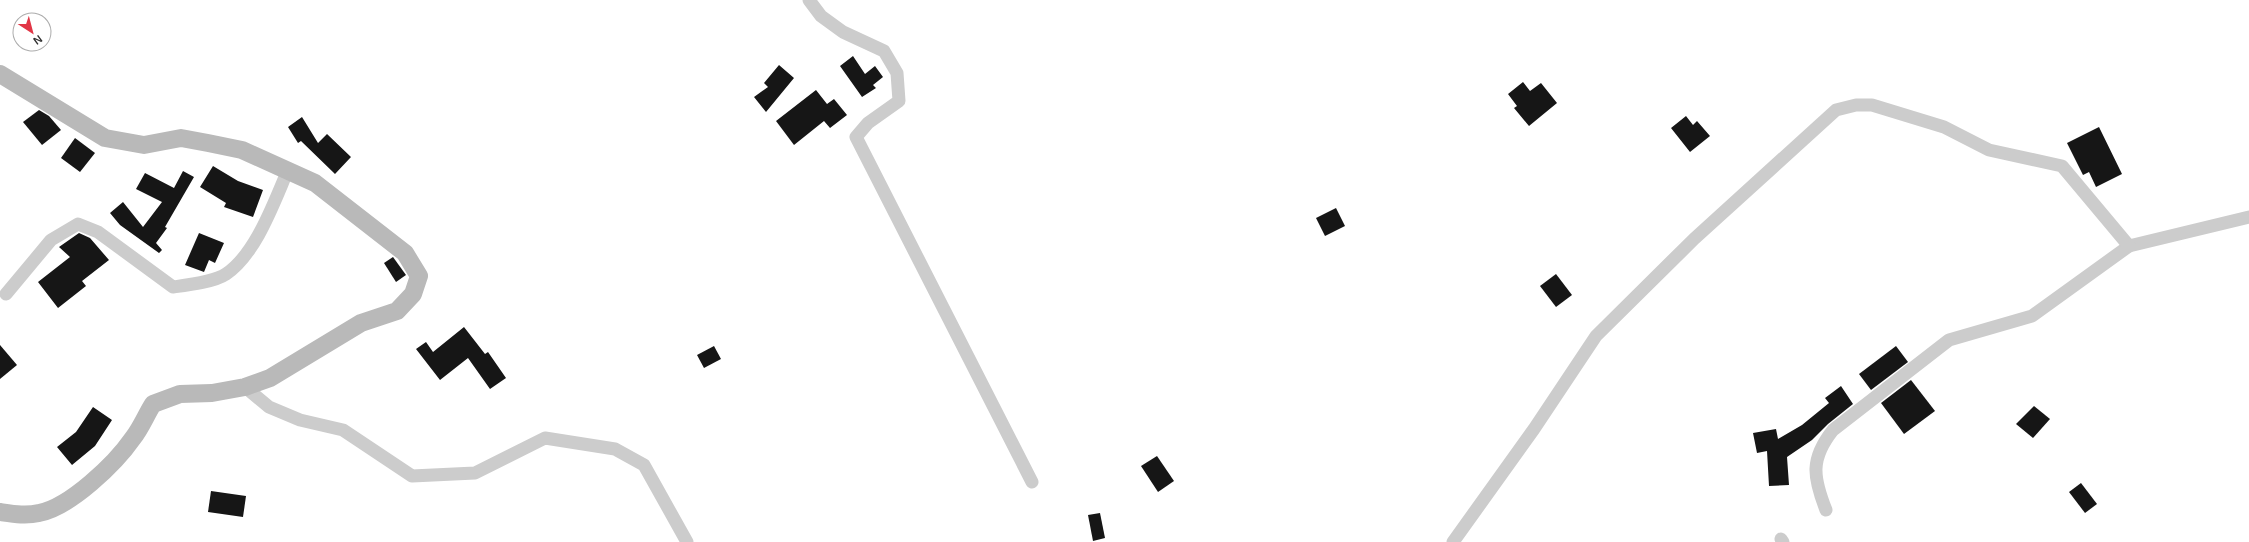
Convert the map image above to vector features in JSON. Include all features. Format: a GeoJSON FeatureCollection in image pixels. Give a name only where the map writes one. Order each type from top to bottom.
{"type":"FeatureCollection","features":[{"type":"Feature","properties":{"kind":"main road"},"geometry":{"type":"LineString","coordinates":[[0,74],[105,138],[144,145],[181,138],[208,142],[242,150],[315,183],[405,253],[419,276],[413,294],[397,311],[361,323],[270,378],[245,388],[212,393],[180,394],[153,404],[133,439],[95,480],[63,505],[40,513],[18,515],[0,512]]}},
{"type":"Feature","properties":{"kind":"street"},"geometry":{"type":"LineString","coordinates":[[809,0],[821,16],[843,32],[884,51],[897,73],[898,101],[868,123],[856,137],[1032,482]]}},
{"type":"Feature","properties":{"kind":"street"},"geometry":{"type":"LineString","coordinates":[[1453,542],[1534,429],[1596,336],[1694,239],[1836,110],[1856,104],[1872,105],[1944,127],[1989,150],[2062,166],[2129,246]]}},
{"type":"Feature","properties":{"kind":"street"},"geometry":{"type":"LineString","coordinates":[[6,294],[51,240],[78,224],[98,232],[173,287],[195,284],[226,275],[242,260],[265,223],[288,170]]}},
{"type":"Feature","properties":{"kind":"street"},"geometry":{"type":"LineString","coordinates":[[1826,510],[1816,485],[1816,463],[1823,442],[1833,430],[1949,340],[2032,316],[2129,246],[2249,218]]}},
{"type":"Feature","properties":{"kind":"street"},"geometry":{"type":"LineString","coordinates":[[245,388],[269,407],[300,420],[343,430],[412,476],[475,472],[545,438],[615,449],[644,465],[687,542]]}},
{"type":"Feature","properties":{"kind":"building"},"geometry":{"type":"Polygon","coordinates":[[[853,56],[865,74],[875,66],[883,77],[873,85],[876,88],[862,97],[840,66],[853,56]]]}},
{"type":"Feature","properties":{"kind":"building"},"geometry":{"type":"Polygon","coordinates":[[[779,65],[794,78],[766,112],[754,97],[768,87],[764,83],[779,65]]]}},
{"type":"Feature","properties":{"kind":"building"},"geometry":{"type":"Polygon","coordinates":[[[1523,82],[1530,91],[1541,83],[1557,103],[1529,126],[1514,108],[1517,106],[1508,94],[1523,82]]]}},
{"type":"Feature","properties":{"kind":"building"},"geometry":{"type":"Polygon","coordinates":[[[816,90],[827,104],[834,99],[847,115],[830,128],[824,121],[794,145],[776,121],[816,90]]]}},
{"type":"Feature","properties":{"kind":"building"},"geometry":{"type":"Polygon","coordinates":[[[39,110],[49,116],[61,130],[42,145],[23,122],[39,110]]]}},
{"type":"Feature","properties":{"kind":"building"},"geometry":{"type":"Polygon","coordinates":[[[1686,116],[1693,125],[1697,121],[1710,136],[1690,152],[1671,128],[1686,116]]]}},
{"type":"Feature","properties":{"kind":"building"},"geometry":{"type":"Polygon","coordinates":[[[302,117],[318,143],[327,134],[351,157],[335,174],[301,141],[298,143],[288,127],[302,117]]]}},
{"type":"Feature","properties":{"kind":"building"},"geometry":{"type":"Polygon","coordinates":[[[2099,127],[2122,174],[2096,187],[2089,172],[2083,175],[2067,143],[2099,127]]]}},
{"type":"Feature","properties":{"kind":"building"},"geometry":{"type":"Polygon","coordinates":[[[75,138],[95,153],[80,172],[61,158],[75,138]]]}},
{"type":"Feature","properties":{"kind":"building"},"geometry":{"type":"Polygon","coordinates":[[[213,166],[238,181],[263,190],[253,217],[224,207],[226,203],[200,187],[213,166]]]}},
{"type":"Feature","properties":{"kind":"building"},"geometry":{"type":"Polygon","coordinates":[[[183,171],[194,177],[165,227],[167,228],[156,243],[162,250],[159,253],[120,225],[110,213],[123,202],[143,227],[162,202],[136,189],[145,173],[174,188],[183,171]]]}},
{"type":"Feature","properties":{"kind":"building"},"geometry":{"type":"Polygon","coordinates":[[[1336,208],[1345,226],[1325,236],[1316,218],[1336,208]]]}},
{"type":"Feature","properties":{"kind":"building"},"geometry":{"type":"Polygon","coordinates":[[[79,233],[90,238],[109,260],[82,281],[86,286],[58,308],[38,282],[70,257],[59,247],[79,233]]]}},
{"type":"Feature","properties":{"kind":"building"},"geometry":{"type":"Polygon","coordinates":[[[199,233],[224,243],[215,263],[209,260],[204,272],[185,265],[199,233]]]}},
{"type":"Feature","properties":{"kind":"building"},"geometry":{"type":"Polygon","coordinates":[[[393,257],[406,275],[396,282],[384,263],[393,257]]]}},
{"type":"Feature","properties":{"kind":"building"},"geometry":{"type":"Polygon","coordinates":[[[1556,274],[1572,295],[1556,307],[1540,286],[1556,274]]]}},
{"type":"Feature","properties":{"kind":"building"},"geometry":{"type":"Polygon","coordinates":[[[464,327],[485,354],[488,352],[506,378],[490,389],[468,358],[440,380],[416,349],[426,342],[433,352],[464,327]]]}},
{"type":"Feature","properties":{"kind":"building"},"geometry":{"type":"Polygon","coordinates":[[[0,345],[17,365],[0,379],[0,345]]]}},
{"type":"Feature","properties":{"kind":"building"},"geometry":{"type":"Polygon","coordinates":[[[714,346],[721,359],[704,368],[697,355],[714,346]]]}},
{"type":"Feature","properties":{"kind":"building"},"geometry":{"type":"Polygon","coordinates":[[[1896,346],[1908,362],[1871,390],[1859,374],[1896,346]]]}},
{"type":"Feature","properties":{"kind":"building"},"geometry":{"type":"Polygon","coordinates":[[[1911,380],[1935,411],[1904,434],[1881,403],[1911,380]]]}},
{"type":"Feature","properties":{"kind":"building"},"geometry":{"type":"Polygon","coordinates":[[[1841,386],[1853,404],[1828,424],[1812,440],[1787,457],[1789,485],[1769,486],[1767,451],[1757,453],[1753,433],[1776,429],[1778,439],[1802,425],[1829,403],[1825,398],[1841,386]]]}},
{"type":"Feature","properties":{"kind":"building"},"geometry":{"type":"Polygon","coordinates":[[[2034,406],[2050,419],[2033,438],[2016,424],[2034,406]]]}},
{"type":"Feature","properties":{"kind":"building"},"geometry":{"type":"Polygon","coordinates":[[[93,407],[112,420],[95,446],[72,465],[57,447],[76,432],[93,407]]]}},
{"type":"Feature","properties":{"kind":"building"},"geometry":{"type":"Polygon","coordinates":[[[1157,456],[1174,481],[1158,492],[1141,466],[1157,456]]]}},
{"type":"Feature","properties":{"kind":"building"},"geometry":{"type":"Polygon","coordinates":[[[2081,483],[2097,504],[2085,513],[2069,492],[2081,483]]]}},
{"type":"Feature","properties":{"kind":"building"},"geometry":{"type":"Polygon","coordinates":[[[211,491],[246,496],[243,517],[208,512],[211,491]]]}},
{"type":"Feature","properties":{"kind":"building"},"geometry":{"type":"Polygon","coordinates":[[[1100,513],[1105,538],[1093,541],[1088,515],[1100,513]]]}}]}
